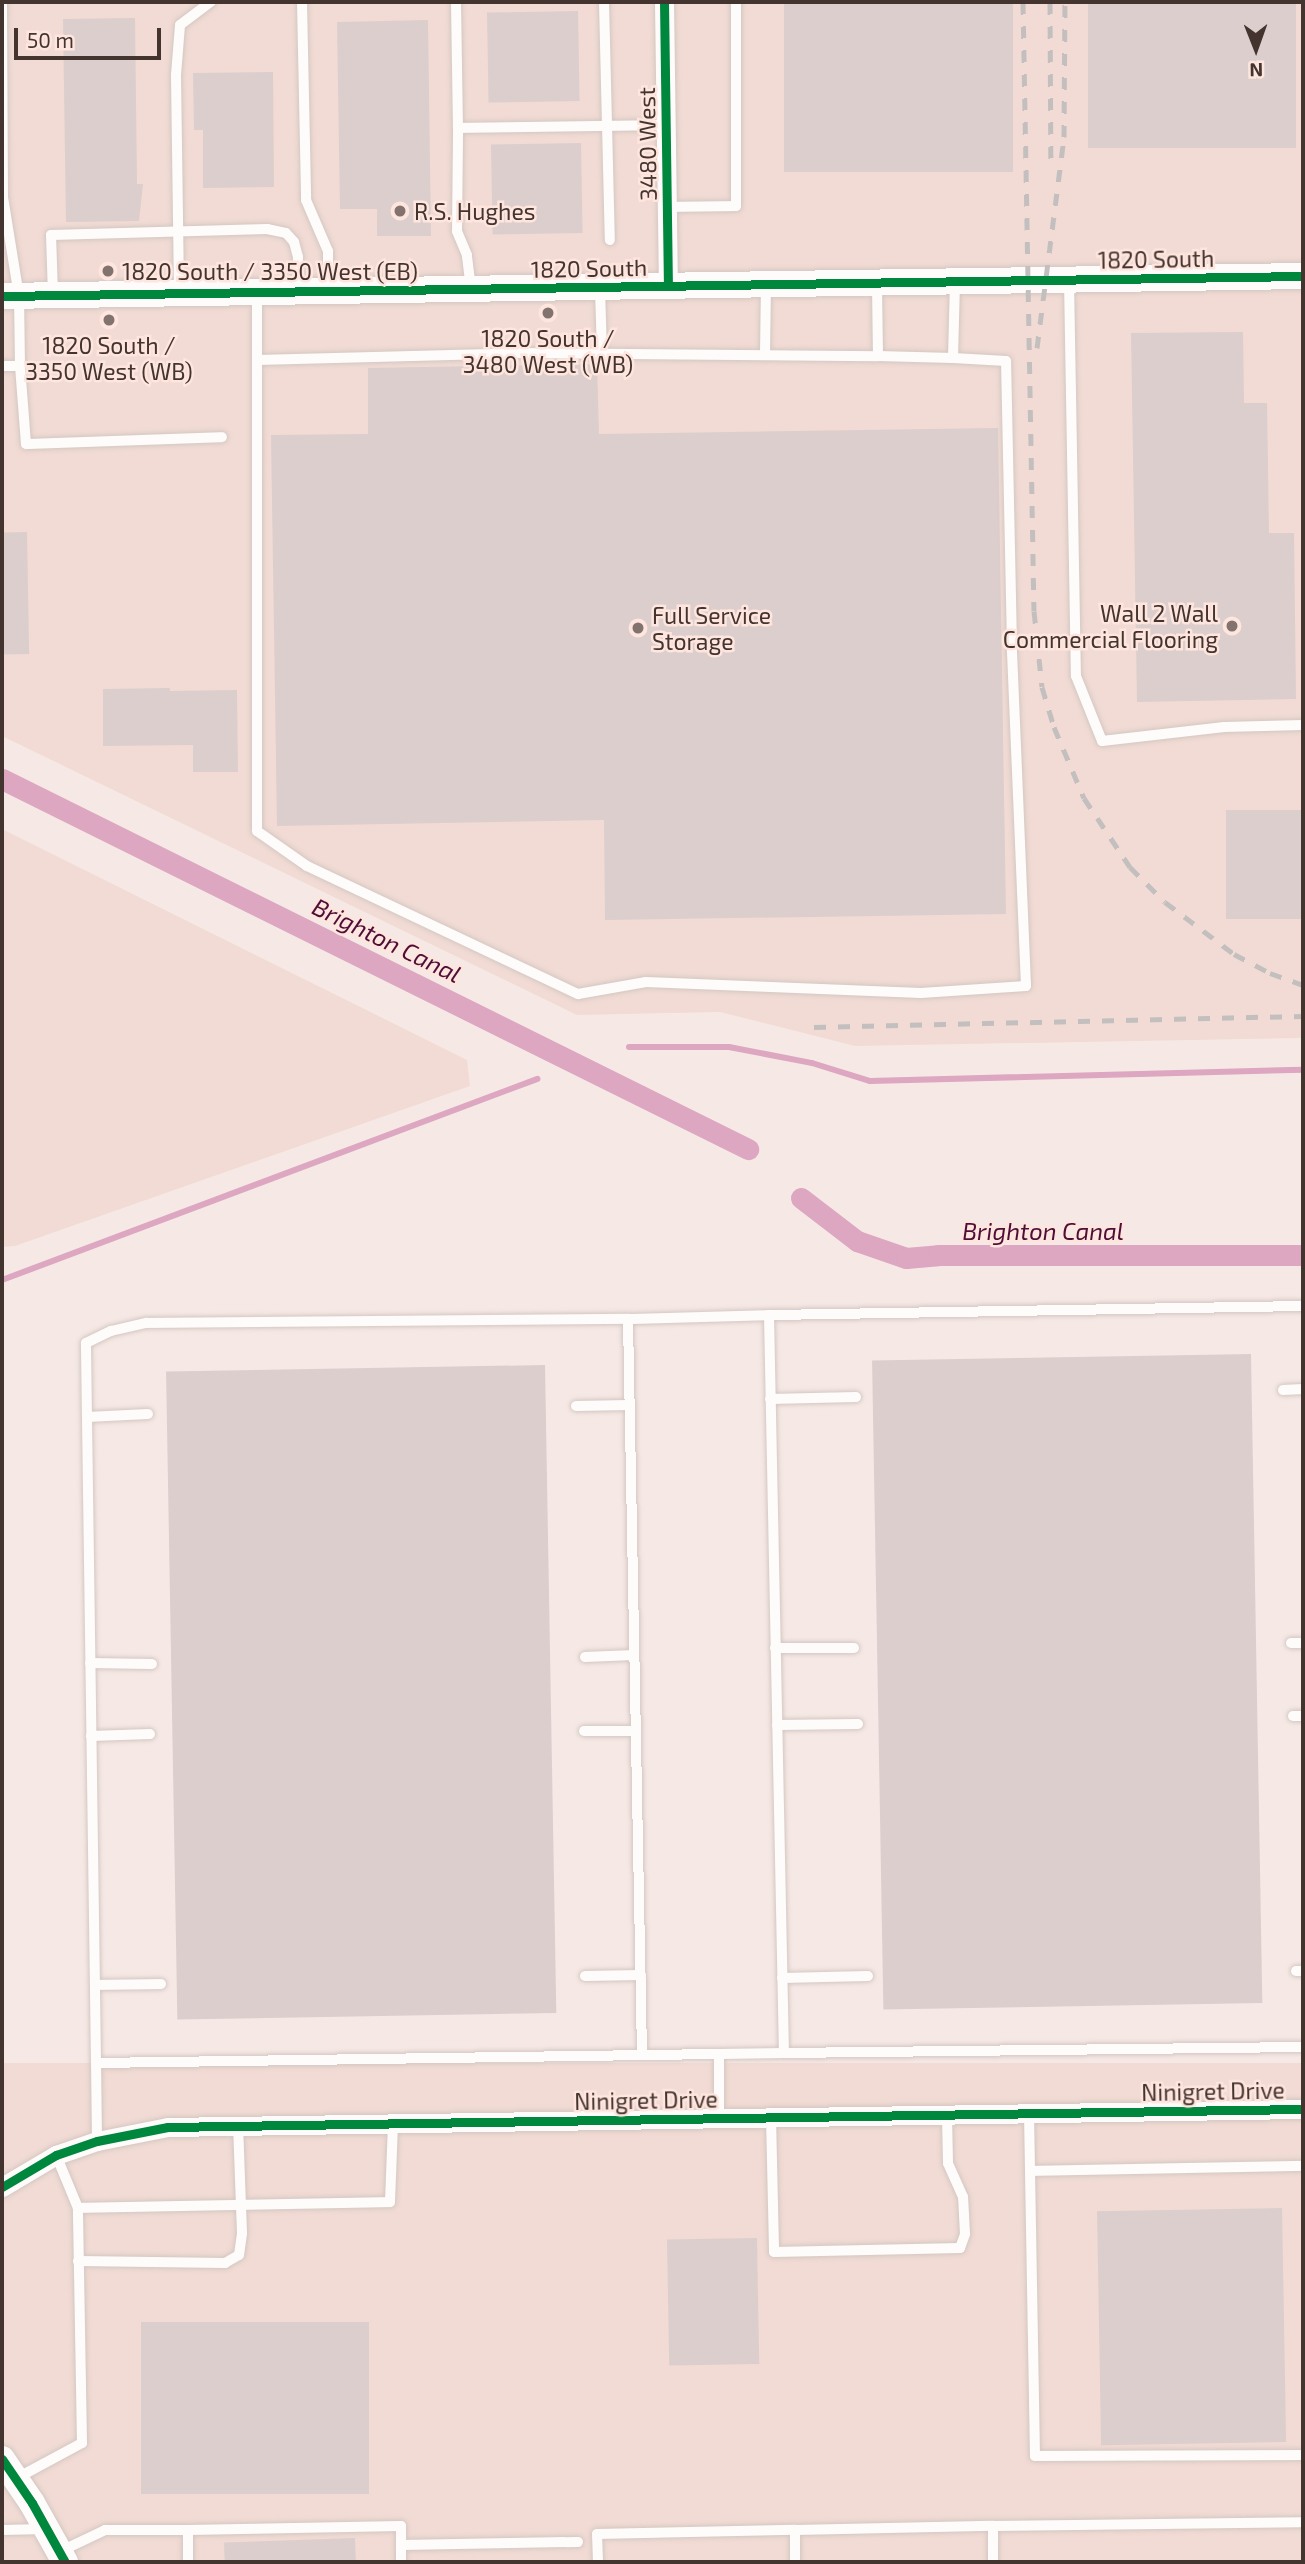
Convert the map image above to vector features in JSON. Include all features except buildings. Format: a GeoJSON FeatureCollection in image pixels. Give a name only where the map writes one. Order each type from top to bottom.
{"type":"FeatureCollection","features":[{"type":"Feature","properties":{"kind":"street","name":"3480 West"},"geometry":{"type":"LineString","coordinates":[[664,2],[668,286]]}},
{"type":"Feature","properties":{"kind":"street","name":"1820 South"},"geometry":{"type":"LineString","coordinates":[[10,296],[1303,276]]}},
{"type":"Feature","properties":{"kind":"street","name":"Ninigret Drive"},"geometry":{"type":"LineString","coordinates":[[2,2187],[56,2155],[97,2141],[167,2127],[1303,2109]]}},
{"type":"Feature","properties":{"kind":"street"},"geometry":{"type":"LineString","coordinates":[[9,2469],[58,2547]]}},
{"type":"Feature","properties":{"kind":"lane"},"geometry":{"type":"LineString","coordinates":[[2,2],[3,197],[10,296],[20,366],[26,444],[222,437]]}},
{"type":"Feature","properties":{"kind":"lane"},"geometry":{"type":"LineString","coordinates":[[179,293],[176,75],[180,25],[211,2]]}},
{"type":"Feature","properties":{"kind":"lane"},"geometry":{"type":"LineString","coordinates":[[302,2],[306,200],[328,251],[328,291]]}},
{"type":"Feature","properties":{"kind":"lane"},"geometry":{"type":"LineString","coordinates":[[456,2],[457,231],[467,255],[471,289]]}},
{"type":"Feature","properties":{"kind":"lane"},"geometry":{"type":"LineString","coordinates":[[604,2],[610,240]]}},
{"type":"Feature","properties":{"kind":"lane"},"geometry":{"type":"LineString","coordinates":[[667,207],[736,206],[736,2]]}},
{"type":"Feature","properties":{"kind":"lane"},"geometry":{"type":"LineString","coordinates":[[458,128],[666,125]]}},
{"type":"Feature","properties":{"kind":"lane"},"geometry":{"type":"LineString","coordinates":[[53,295],[51,235],[267,229],[286,233],[294,242],[298,257],[298,291]]}},
{"type":"Feature","properties":{"kind":"lane"},"geometry":{"type":"LineString","coordinates":[[1069,279],[1076,676],[1102,741],[1224,727],[1303,726]]}},
{"type":"Feature","properties":{"kind":"lane"},"geometry":{"type":"LineString","coordinates":[[953,358],[955,281]]}},
{"type":"Feature","properties":{"kind":"lane"},"geometry":{"type":"LineString","coordinates":[[877,282],[878,356]]}},
{"type":"Feature","properties":{"kind":"lane"},"geometry":{"type":"LineString","coordinates":[[765,355],[766,284]]}},
{"type":"Feature","properties":{"kind":"lane"},"geometry":{"type":"LineString","coordinates":[[600,287],[602,354]]}},
{"type":"Feature","properties":{"kind":"lane"},"geometry":{"type":"LineString","coordinates":[[257,292],[257,360],[257,831],[306,866],[578,994],[646,982],[921,993],[1026,986],[1012,645],[1006,361],[878,356],[602,354],[257,360]]}},
{"type":"Feature","properties":{"kind":"lane"},"geometry":{"type":"LineString","coordinates":[[2,366],[20,366]]}},
{"type":"Feature","properties":{"kind":"lane"},"geometry":{"type":"LineString","coordinates":[[97,2141],[86,1343],[111,1331],[147,1323],[628,1319],[1303,1306]]}},
{"type":"Feature","properties":{"kind":"lane"},"geometry":{"type":"LineString","coordinates":[[769,1315],[784,2053]]}},
{"type":"Feature","properties":{"kind":"lane"},"geometry":{"type":"LineString","coordinates":[[628,1319],[642,2055]]}},
{"type":"Feature","properties":{"kind":"lane"},"geometry":{"type":"LineString","coordinates":[[1283,1390],[1303,1390]]}},
{"type":"Feature","properties":{"kind":"lane"},"geometry":{"type":"LineString","coordinates":[[770,1399],[856,1397]]}},
{"type":"Feature","properties":{"kind":"lane"},"geometry":{"type":"LineString","coordinates":[[576,1406],[629,1405]]}},
{"type":"Feature","properties":{"kind":"lane"},"geometry":{"type":"LineString","coordinates":[[87,1417],[148,1414]]}},
{"type":"Feature","properties":{"kind":"lane"},"geometry":{"type":"LineString","coordinates":[[1291,1643],[1303,1643]]}},
{"type":"Feature","properties":{"kind":"lane"},"geometry":{"type":"LineString","coordinates":[[775,1648],[854,1647]]}},
{"type":"Feature","properties":{"kind":"lane"},"geometry":{"type":"LineString","coordinates":[[585,1657],[634,1655]]}},
{"type":"Feature","properties":{"kind":"lane"},"geometry":{"type":"LineString","coordinates":[[90,1663],[152,1664]]}},
{"type":"Feature","properties":{"kind":"lane"},"geometry":{"type":"LineString","coordinates":[[777,1725],[858,1724]]}},
{"type":"Feature","properties":{"kind":"lane"},"geometry":{"type":"LineString","coordinates":[[583,1731],[636,1731]]}},
{"type":"Feature","properties":{"kind":"lane"},"geometry":{"type":"LineString","coordinates":[[91,1736],[150,1734]]}},
{"type":"Feature","properties":{"kind":"lane"},"geometry":{"type":"LineString","coordinates":[[584,1976],[641,1975]]}},
{"type":"Feature","properties":{"kind":"lane"},"geometry":{"type":"LineString","coordinates":[[782,1978],[868,1976]]}},
{"type":"Feature","properties":{"kind":"lane"},"geometry":{"type":"LineString","coordinates":[[95,1985],[161,1984]]}},
{"type":"Feature","properties":{"kind":"lane"},"geometry":{"type":"LineString","coordinates":[[96,2063],[1303,2047]]}},
{"type":"Feature","properties":{"kind":"lane"},"geometry":{"type":"LineString","coordinates":[[719,2054],[719,2118]]}},
{"type":"Feature","properties":{"kind":"lane"},"geometry":{"type":"LineString","coordinates":[[1029,2113],[1035,2456],[1303,2455]]}},
{"type":"Feature","properties":{"kind":"lane"},"geometry":{"type":"LineString","coordinates":[[771,2118],[774,2252],[960,2248],[965,2234],[963,2197],[948,2163],[947,2114]]}},
{"type":"Feature","properties":{"kind":"lane"},"geometry":{"type":"LineString","coordinates":[[78,2208],[390,2202],[393,2124]]}},
{"type":"Feature","properties":{"kind":"lane"},"geometry":{"type":"LineString","coordinates":[[78,2261],[225,2263],[239,2255],[241,2205],[238,2126]]}},
{"type":"Feature","properties":{"kind":"lane"},"geometry":{"type":"LineString","coordinates":[[9,2469],[82,2442],[78,2208],[56,2155]]}},
{"type":"Feature","properties":{"kind":"lane"},"geometry":{"type":"LineString","coordinates":[[1031,2171],[1303,2166]]}},
{"type":"Feature","properties":{"kind":"lane"},"geometry":{"type":"LineString","coordinates":[[597,2562],[597,2534],[1303,2522]]}},
{"type":"Feature","properties":{"kind":"lane"},"geometry":{"type":"LineString","coordinates":[[2,2530],[58,2547],[105,2530],[401,2526],[401,2562]]}},
{"type":"Feature","properties":{"kind":"lane"},"geometry":{"type":"LineString","coordinates":[[992,2526],[993,2562]]}},
{"type":"Feature","properties":{"kind":"lane"},"geometry":{"type":"LineString","coordinates":[[188,2530],[188,2562]]}},
{"type":"Feature","properties":{"kind":"lane"},"geometry":{"type":"LineString","coordinates":[[795,2530],[795,2562]]}},
{"type":"Feature","properties":{"kind":"lane"},"geometry":{"type":"LineString","coordinates":[[401,2545],[578,2542]]}},
{"type":"Feature","properties":{"kind":"shaded area"},"geometry":{"type":"Polygon","coordinates":[[[2,2],[1303,2],[1303,1038],[855,1046],[720,1012],[577,1015],[2,736],[2,2]]]}},
{"type":"Feature","properties":{"kind":"shaded area"},"geometry":{"type":"Polygon","coordinates":[[[2,829],[467,1060],[470,1086],[15,1246],[2,1247],[2,829]]]}},
{"type":"Feature","properties":{"kind":"shaded area"},"geometry":{"type":"Polygon","coordinates":[[[2,2063],[1303,2063],[1303,2562],[2,2562],[2,2063]]]}},
{"type":"Feature","properties":{"kind":"waterway","name":"Brighton Canal"},"geometry":{"type":"LineString","coordinates":[[2,779],[748,1149]]}},
{"type":"Feature","properties":{"kind":"waterway"},"geometry":{"type":"LineString","coordinates":[[629,1047],[729,1047],[812,1063],[870,1081],[1303,1070]]}},
{"type":"Feature","properties":{"kind":"waterway"},"geometry":{"type":"LineString","coordinates":[[2,1280],[537,1079]]}},
{"type":"Feature","properties":{"kind":"waterway","name":"Brighton Canal"},"geometry":{"type":"LineString","coordinates":[[801,1198],[857,1241],[906,1258],[938,1255],[1303,1255]]}},
{"type":"Feature","properties":{"kind":"railway"},"geometry":{"type":"LineString","coordinates":[[1023,2],[1034,611],[1042,687],[1054,727],[1084,798],[1130,867],[1165,902],[1234,954],[1270,973],[1303,985]]}},
{"type":"Feature","properties":{"kind":"railway"},"geometry":{"type":"LineString","coordinates":[[1050,2],[1051,166]]}},
{"type":"Feature","properties":{"kind":"railway"},"geometry":{"type":"LineString","coordinates":[[1037,348],[1064,137],[1065,2]]}},
{"type":"Feature","properties":{"kind":"railway"},"geometry":{"type":"LineString","coordinates":[[814,1027],[1303,1016]]}},
{"type":"Feature","properties":{"kind":"cycle path"},"geometry":{"type":"LineString","coordinates":[[664,2],[668,286]]}},
{"type":"Feature","properties":{"kind":"cycle path"},"geometry":{"type":"LineString","coordinates":[[2,296],[1303,276]]}},
{"type":"Feature","properties":{"kind":"cycle path"},"geometry":{"type":"LineString","coordinates":[[2,2187],[56,2155],[97,2141],[168,2127],[1303,2109]]}},
{"type":"Feature","properties":{"kind":"cycle path"},"geometry":{"type":"LineString","coordinates":[[2,2459],[32,2503],[65,2562]]}},
{"type":"Feature","properties":{"kind":"place","name":"R.S. Hughes"},"geometry":{"type":"Point","coordinates":[400,211]}},
{"type":"Feature","properties":{"kind":"place","name":"1820 South / 3350 West (EB)"},"geometry":{"type":"Point","coordinates":[108,271]}},
{"type":"Feature","properties":{"kind":"place","name":"1820 South / 3480 West (WB)"},"geometry":{"type":"Point","coordinates":[548,313]}},
{"type":"Feature","properties":{"kind":"place","name":"1820 South / 3350 West (WB)"},"geometry":{"type":"Point","coordinates":[109,320]}},
{"type":"Feature","properties":{"kind":"place","name":"Wall 2 Wall Commercial Flooring"},"geometry":{"type":"Point","coordinates":[1232,626]}},
{"type":"Feature","properties":{"kind":"place","name":"Full Service Storage"},"geometry":{"type":"Point","coordinates":[638,628]}}]}
